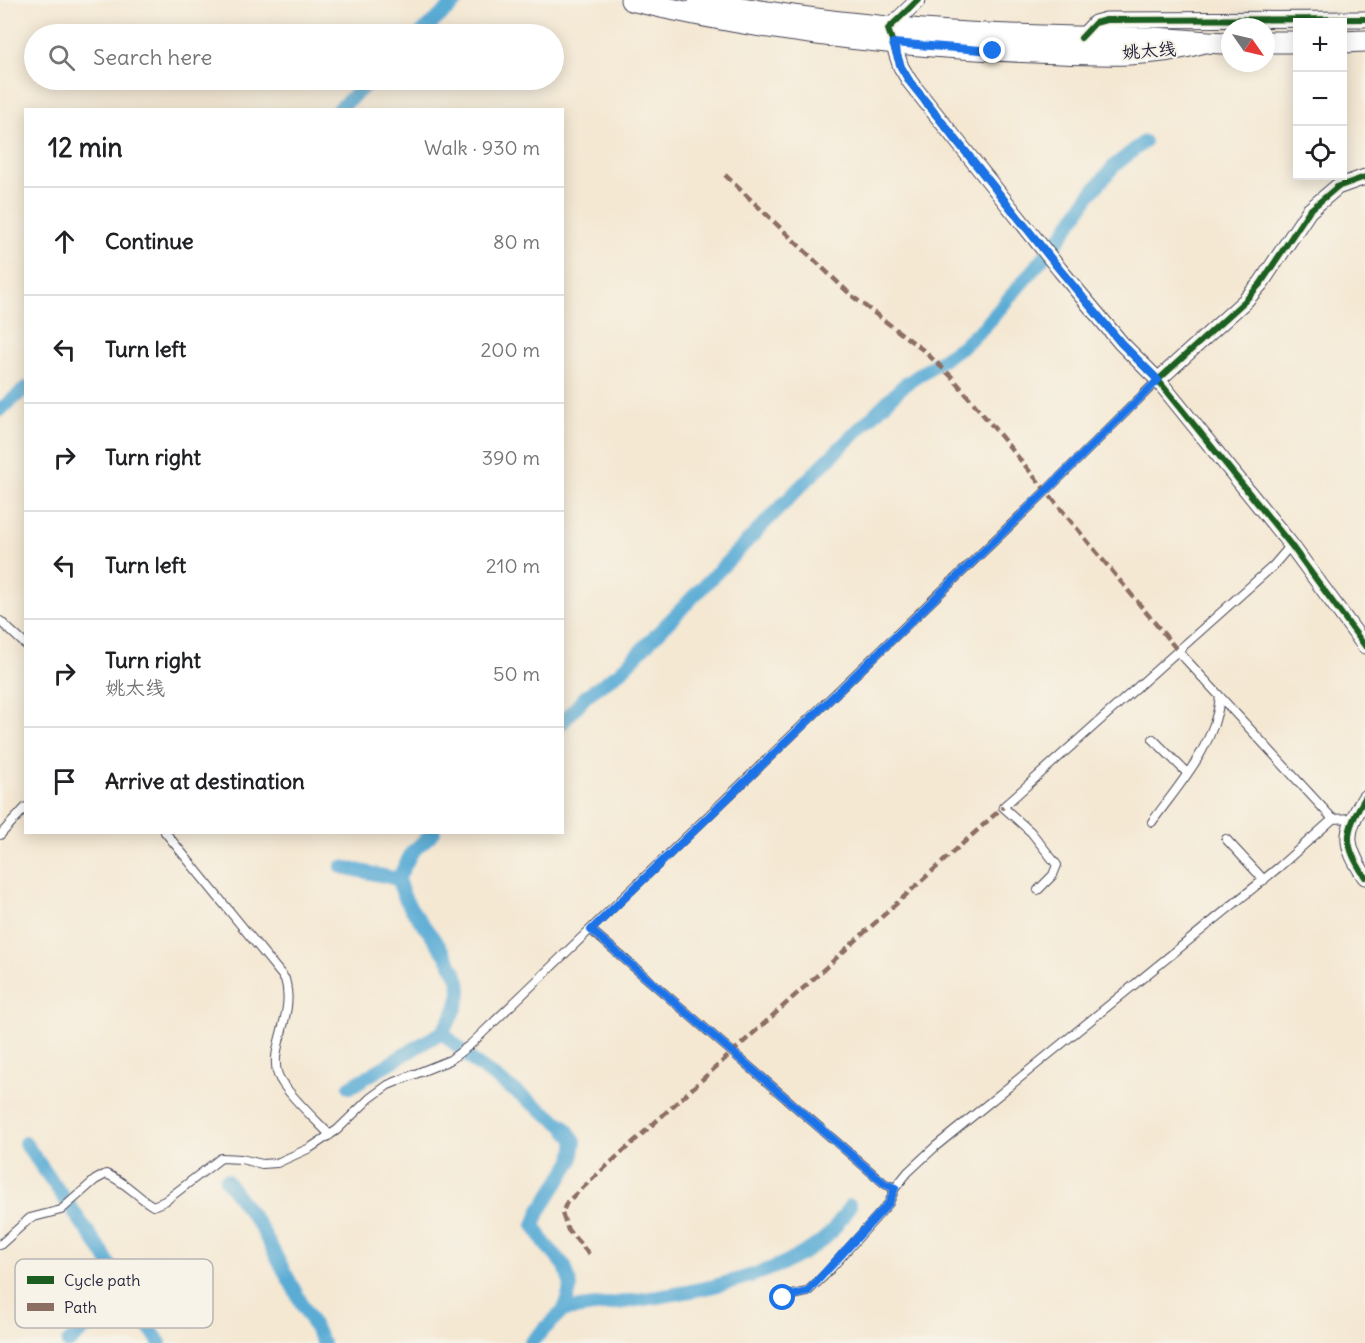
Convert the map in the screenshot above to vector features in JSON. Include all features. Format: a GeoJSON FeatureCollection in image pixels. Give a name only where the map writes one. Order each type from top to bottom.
{"type":"FeatureCollection","features":[{"type":"Feature","properties":{"kind":"main road","name":"姚太线"},"geometry":{"type":"LineString","coordinates":[[631,0],[750,26],[890,36],[1150,38],[1201,43]]}},
{"type":"Feature","properties":{"kind":"main road","name":"姚太线"},"geometry":{"type":"LineString","coordinates":[[699,0],[890,36],[993,51],[1127,54],[1176,51],[1201,43]]}},
{"type":"Feature","properties":{"kind":"main road"},"geometry":{"type":"LineString","coordinates":[[1347,42],[1365,41]]}},
{"type":"Feature","properties":{"kind":"main road"},"geometry":{"type":"LineString","coordinates":[[1275,42],[1293,42]]}},
{"type":"Feature","properties":{"kind":"main road"},"geometry":{"type":"LineString","coordinates":[[1201,43],[1221,43]]}},
{"type":"Feature","properties":{"kind":"street"},"geometry":{"type":"LineString","coordinates":[[918,0],[890,36],[901,67],[910,82],[1060,270],[1121,343],[1158,380],[1291,545],[1365,646]]}},
{"type":"Feature","properties":{"kind":"street"},"geometry":{"type":"LineString","coordinates":[[1081,38],[1095,22],[1106,20],[1365,19]]}},
{"type":"Feature","properties":{"kind":"street"},"geometry":{"type":"LineString","coordinates":[[1158,380],[1245,302],[1261,283],[1309,211],[1325,195],[1365,177]]}},
{"type":"Feature","properties":{"kind":"street"},"geometry":{"type":"LineString","coordinates":[[1365,798],[1353,818],[1348,839],[1350,855],[1365,878]]}},
{"type":"Feature","properties":{"kind":"lane"},"geometry":{"type":"LineString","coordinates":[[0,1245],[30,1218],[61,1210],[106,1174],[122,1180],[138,1197],[153,1206],[165,1201],[221,1158],[241,1158],[262,1164],[277,1163],[310,1148],[330,1135],[388,1085],[450,1060],[471,1044],[591,930],[1158,380]]}},
{"type":"Feature","properties":{"kind":"lane"},"geometry":{"type":"LineString","coordinates":[[1038,890],[1053,875],[1057,865],[1030,832],[1003,807],[1273,566],[1291,545]]}},
{"type":"Feature","properties":{"kind":"lane"},"geometry":{"type":"LineString","coordinates":[[0,621],[24,643]]}},
{"type":"Feature","properties":{"kind":"lane"},"geometry":{"type":"LineString","coordinates":[[1178,651],[1333,819]]}},
{"type":"Feature","properties":{"kind":"lane"},"geometry":{"type":"LineString","coordinates":[[1152,822],[1210,738],[1218,718],[1220,697]]}},
{"type":"Feature","properties":{"kind":"lane"},"geometry":{"type":"LineString","coordinates":[[1153,739],[1187,773]]}},
{"type":"Feature","properties":{"kind":"lane"},"geometry":{"type":"LineString","coordinates":[[0,835],[24,809]]}},
{"type":"Feature","properties":{"kind":"lane"},"geometry":{"type":"LineString","coordinates":[[783,1298],[807,1292],[819,1281],[889,1203],[895,1188],[936,1146],[1264,880],[1333,819],[1353,818]]}},
{"type":"Feature","properties":{"kind":"lane"},"geometry":{"type":"LineString","coordinates":[[167,834],[285,979],[290,993],[289,1007],[277,1056],[278,1075],[296,1099],[330,1135]]}},
{"type":"Feature","properties":{"kind":"lane"},"geometry":{"type":"LineString","coordinates":[[1226,839],[1264,880]]}},
{"type":"Feature","properties":{"kind":"lane"},"geometry":{"type":"LineString","coordinates":[[591,930],[885,1184],[895,1188]]}},
{"type":"Feature","properties":{"kind":"waterway"},"geometry":{"type":"LineString","coordinates":[[431,24],[458,0]]}},
{"type":"Feature","properties":{"kind":"waterway"},"geometry":{"type":"LineString","coordinates":[[340,108],[360,90]]}},
{"type":"Feature","properties":{"kind":"waterway"},"geometry":{"type":"LineString","coordinates":[[564,721],[587,695],[620,672],[801,486],[903,386],[964,345],[986,325],[1061,237],[1088,197],[1114,166],[1144,142]]}},
{"type":"Feature","properties":{"kind":"waterway"},"geometry":{"type":"LineString","coordinates":[[0,410],[24,390]]}},
{"type":"Feature","properties":{"kind":"waterway"},"geometry":{"type":"LineString","coordinates":[[432,834],[412,852],[398,879],[406,900],[447,956],[458,980],[460,991],[458,1002],[442,1032],[475,1063],[564,1126],[575,1141],[572,1161],[540,1210],[534,1225],[546,1245],[565,1266],[571,1286],[564,1310],[530,1343]]}},
{"type":"Feature","properties":{"kind":"waterway"},"geometry":{"type":"LineString","coordinates":[[342,867],[398,879]]}},
{"type":"Feature","properties":{"kind":"waterway"},"geometry":{"type":"LineString","coordinates":[[350,1087],[442,1032]]}},
{"type":"Feature","properties":{"kind":"waterway"},"geometry":{"type":"LineString","coordinates":[[25,1143],[106,1259]]}},
{"type":"Feature","properties":{"kind":"waterway"},"geometry":{"type":"LineString","coordinates":[[226,1180],[261,1228],[323,1343]]}},
{"type":"Feature","properties":{"kind":"waterway"},"geometry":{"type":"LineString","coordinates":[[564,1310],[628,1302],[700,1289],[769,1269],[799,1256],[824,1239],[835,1228],[850,1206]]}},
{"type":"Feature","properties":{"kind":"waterway"},"geometry":{"type":"LineString","coordinates":[[68,1343],[86,1328]]}},
{"type":"Feature","properties":{"kind":"waterway"},"geometry":{"type":"LineString","coordinates":[[150,1328],[160,1343]]}},
{"type":"Feature","properties":{"kind":"marked path"},"geometry":{"type":"LineString","coordinates":[[725,175],[852,296],[923,350],[952,377],[1178,651]]}},
{"type":"Feature","properties":{"kind":"marked path"},"geometry":{"type":"LineString","coordinates":[[589,1254],[568,1230],[562,1213],[567,1202],[1003,807]]}},
{"type":"Feature","properties":{"kind":"cycle path"},"geometry":{"type":"LineString","coordinates":[[918,0],[888,29],[901,67],[910,82],[1060,270],[1121,343],[1158,380],[1291,545],[1365,646]]}},
{"type":"Feature","properties":{"kind":"cycle path"},"geometry":{"type":"LineString","coordinates":[[1081,38],[1095,23],[1106,20],[1365,19]]}},
{"type":"Feature","properties":{"kind":"cycle path"},"geometry":{"type":"LineString","coordinates":[[1158,380],[1245,301],[1261,283],[1309,211],[1337,187],[1365,177]]}},
{"type":"Feature","properties":{"kind":"cycle path"},"geometry":{"type":"LineString","coordinates":[[1365,798],[1353,820],[1349,838],[1353,855],[1365,877]]}},
{"type":"Feature","properties":{"kind":"route"},"geometry":{"type":"LineString","coordinates":[[783,1298],[807,1292],[825,1275],[889,1203],[895,1188],[885,1184],[591,930],[1158,380],[1121,343],[1060,270],[910,82],[901,67],[893,43],[993,51]]}}]}
